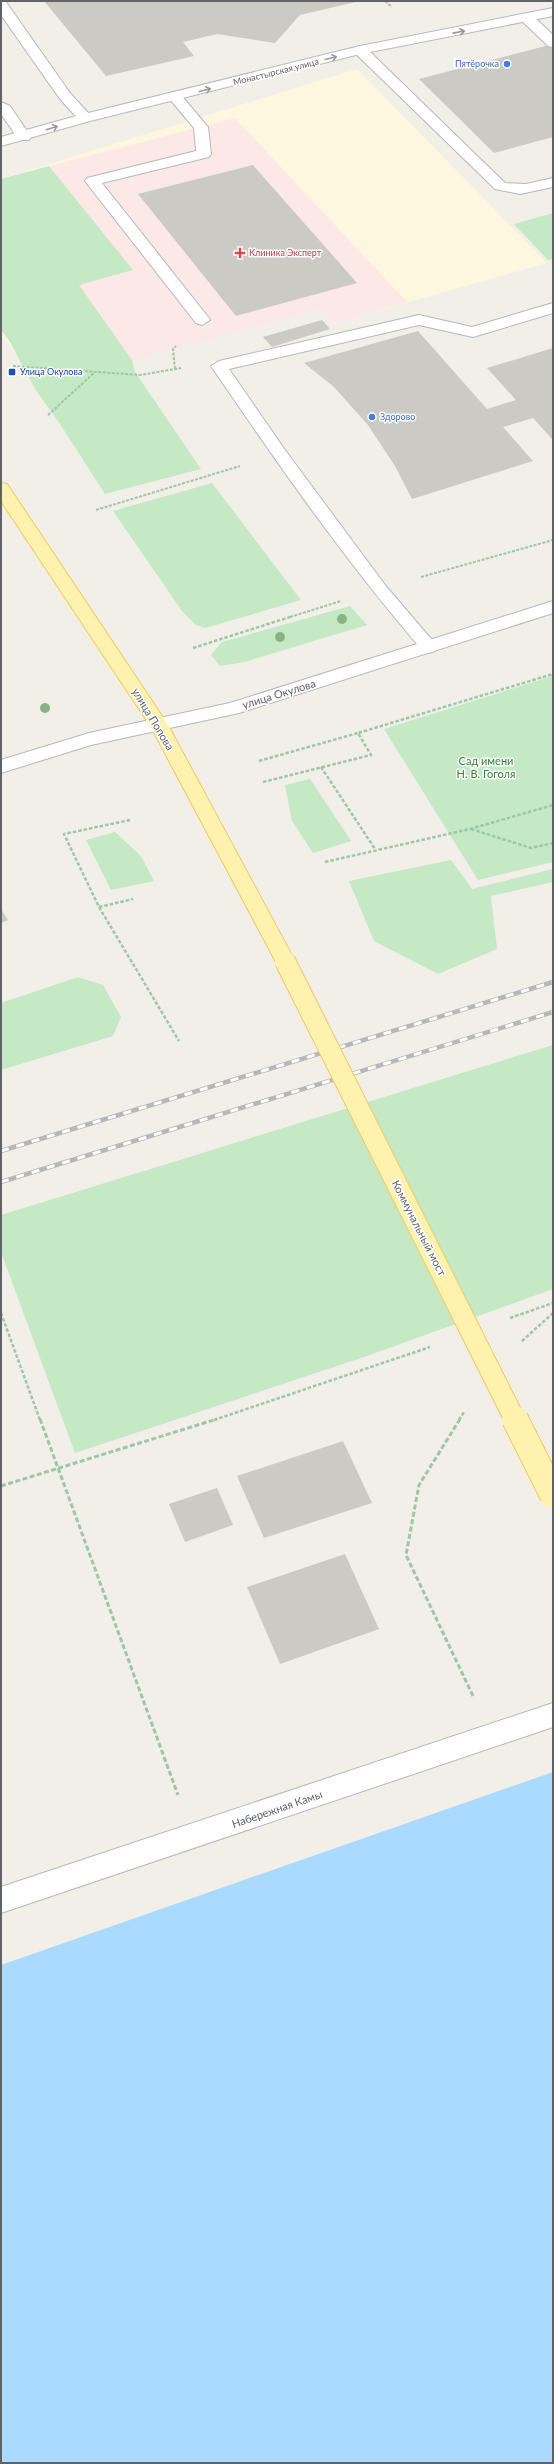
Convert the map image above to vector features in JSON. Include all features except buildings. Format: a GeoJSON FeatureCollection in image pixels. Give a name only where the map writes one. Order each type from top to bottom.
{"type":"FeatureCollection","features":[{"type":"Feature","properties":{"kind":"main road","name":"улица Попова"},"geometry":{"type":"LineString","coordinates":[[1,488],[159,725],[285,961]]}},
{"type":"Feature","properties":{"kind":"main road","name":"Коммунальный мост"},"geometry":{"type":"LineString","coordinates":[[285,961],[553,1495]]}},
{"type":"Feature","properties":{"kind":"street"},"geometry":{"type":"LineString","coordinates":[[1,5],[65,96],[85,118]]}},
{"type":"Feature","properties":{"kind":"street","name":"Монастырская улица"},"geometry":{"type":"LineString","coordinates":[[1,142],[24,137],[85,118],[175,97],[360,50],[553,12]]}},
{"type":"Feature","properties":{"kind":"street"},"geometry":{"type":"LineString","coordinates":[[528,18],[553,43]]}},
{"type":"Feature","properties":{"kind":"street"},"geometry":{"type":"LineString","coordinates":[[360,50],[500,186],[509,190],[523,190],[553,182]]}},
{"type":"Feature","properties":{"kind":"street"},"geometry":{"type":"LineString","coordinates":[[175,97],[201,126],[204,154],[92,182],[202,320]]}},
{"type":"Feature","properties":{"kind":"street"},"geometry":{"type":"LineString","coordinates":[[1,106],[6,109],[24,137]]}},
{"type":"Feature","properties":{"kind":"street"},"geometry":{"type":"LineString","coordinates":[[430,647],[379,589],[279,454],[219,366],[419,320],[472,332],[553,308]]}},
{"type":"Feature","properties":{"kind":"street","name":"улица Окулова"},"geometry":{"type":"LineString","coordinates":[[1,767],[89,739],[232,709],[553,607]]}},
{"type":"Feature","properties":{"kind":"street","name":"Набережная Камы"},"geometry":{"type":"LineString","coordinates":[[1,1900],[553,1716]]}},
{"type":"Feature","properties":{"kind":"path"},"geometry":{"type":"LineString","coordinates":[[13,366],[140,375],[175,369],[219,366]]}},
{"type":"Feature","properties":{"kind":"path"},"geometry":{"type":"LineString","coordinates":[[48,415],[94,372]]}},
{"type":"Feature","properties":{"kind":"path"},"geometry":{"type":"LineString","coordinates":[[96,510],[279,454]]}},
{"type":"Feature","properties":{"kind":"path"},"geometry":{"type":"LineString","coordinates":[[259,761],[358,733],[553,674]]}},
{"type":"Feature","properties":{"kind":"path"},"geometry":{"type":"LineString","coordinates":[[263,782],[371,755],[358,733]]}},
{"type":"Feature","properties":{"kind":"path"},"geometry":{"type":"LineString","coordinates":[[321,767],[376,849]]}},
{"type":"Feature","properties":{"kind":"path"},"geometry":{"type":"LineString","coordinates":[[325,862],[376,849],[470,829],[553,805]]}},
{"type":"Feature","properties":{"kind":"path"},"geometry":{"type":"LineString","coordinates":[[130,820],[64,834],[99,907],[179,1041]]}},
{"type":"Feature","properties":{"kind":"path"},"geometry":{"type":"LineString","coordinates":[[470,829],[531,848],[553,843]]}},
{"type":"Feature","properties":{"kind":"path"},"geometry":{"type":"LineString","coordinates":[[99,907],[133,899]]}},
{"type":"Feature","properties":{"kind":"path"},"geometry":{"type":"LineString","coordinates":[[502,1321],[553,1303]]}},
{"type":"Feature","properties":{"kind":"path"},"geometry":{"type":"LineString","coordinates":[[1,1313],[193,1837]]}},
{"type":"Feature","properties":{"kind":"path"},"geometry":{"type":"LineString","coordinates":[[517,1344],[553,1313]]}},
{"type":"Feature","properties":{"kind":"path"},"geometry":{"type":"LineString","coordinates":[[1,1486],[59,1469],[342,1378],[436,1344]]}},
{"type":"Feature","properties":{"kind":"path"},"geometry":{"type":"LineString","coordinates":[[469,1405],[419,1484],[406,1555],[492,1736]]}},
{"type":"Feature","properties":{"kind":"shaded area"},"geometry":{"type":"Polygon","coordinates":[[[357,69],[547,263],[334,323],[319,309],[38,382],[1,334],[1,179],[357,69]]]}},
{"type":"Feature","properties":{"kind":"shaded area","name":"Клиника Эксперт"},"geometry":{"type":"Polygon","coordinates":[[[235,118],[407,302],[334,323],[319,309],[132,360],[78,285],[133,270],[49,166],[235,118]]]}},
{"type":"Feature","properties":{"kind":"green space"},"geometry":{"type":"Polygon","coordinates":[[[49,166],[133,270],[79,285],[132,360],[135,372],[201,469],[105,494],[58,421],[35,389],[10,342],[1,330],[1,179],[49,166]]]}},
{"type":"Feature","properties":{"kind":"green space"},"geometry":{"type":"Polygon","coordinates":[[[553,213],[553,259],[548,260],[514,224],[553,213]]]}},
{"type":"Feature","properties":{"kind":"green space"},"geometry":{"type":"Polygon","coordinates":[[[212,483],[301,600],[205,628],[196,625],[182,611],[113,511],[212,483]]]}},
{"type":"Feature","properties":{"kind":"green space"},"geometry":{"type":"Polygon","coordinates":[[[350,606],[367,625],[244,662],[220,666],[211,655],[222,642],[350,606]]]}},
{"type":"Feature","properties":{"kind":"green space","name":"Сад имени Н. В. Гоголя"},"geometry":{"type":"Polygon","coordinates":[[[553,676],[553,862],[478,880],[384,729],[553,676]]]}},
{"type":"Feature","properties":{"kind":"green space"},"geometry":{"type":"Polygon","coordinates":[[[310,779],[351,841],[313,853],[292,821],[285,785],[310,779]]]}},
{"type":"Feature","properties":{"kind":"green space"},"geometry":{"type":"Polygon","coordinates":[[[115,832],[141,856],[154,881],[111,890],[86,840],[115,832]]]}},
{"type":"Feature","properties":{"kind":"green space"},"geometry":{"type":"Polygon","coordinates":[[[451,860],[472,889],[553,869],[553,882],[491,896],[497,949],[438,974],[374,941],[349,881],[451,860]]]}},
{"type":"Feature","properties":{"kind":"green space"},"geometry":{"type":"Polygon","coordinates":[[[78,977],[103,985],[121,1017],[113,1036],[1,1070],[1,1003],[78,977]]]}},
{"type":"Feature","properties":{"kind":"green space"},"geometry":{"type":"Polygon","coordinates":[[[553,1045],[553,1289],[364,1357],[75,1453],[1,1252],[1,1215],[553,1045]]]}},
{"type":"Feature","properties":{"kind":"water"},"geometry":{"type":"Polygon","coordinates":[[[553,1772],[553,2463],[1,2463],[1,1965],[553,1772]]]}},
{"type":"Feature","properties":{"kind":"railway"},"geometry":{"type":"LineString","coordinates":[[1,1151],[553,982]]}},
{"type":"Feature","properties":{"kind":"railway"},"geometry":{"type":"LineString","coordinates":[[1,1182],[553,1012]]}},
{"type":"Feature","properties":{"kind":"place","name":"Пятёрочка"},"geometry":{"type":"Point","coordinates":[507,64]}},
{"type":"Feature","properties":{"kind":"place","name":"Клиника Эксперт"},"geometry":{"type":"Point","coordinates":[240,253]}},
{"type":"Feature","properties":{"kind":"place","name":"Улица Окулова"},"geometry":{"type":"Point","coordinates":[12,372]}},
{"type":"Feature","properties":{"kind":"place","name":"Здорово"},"geometry":{"type":"Point","coordinates":[372,417]}}]}
